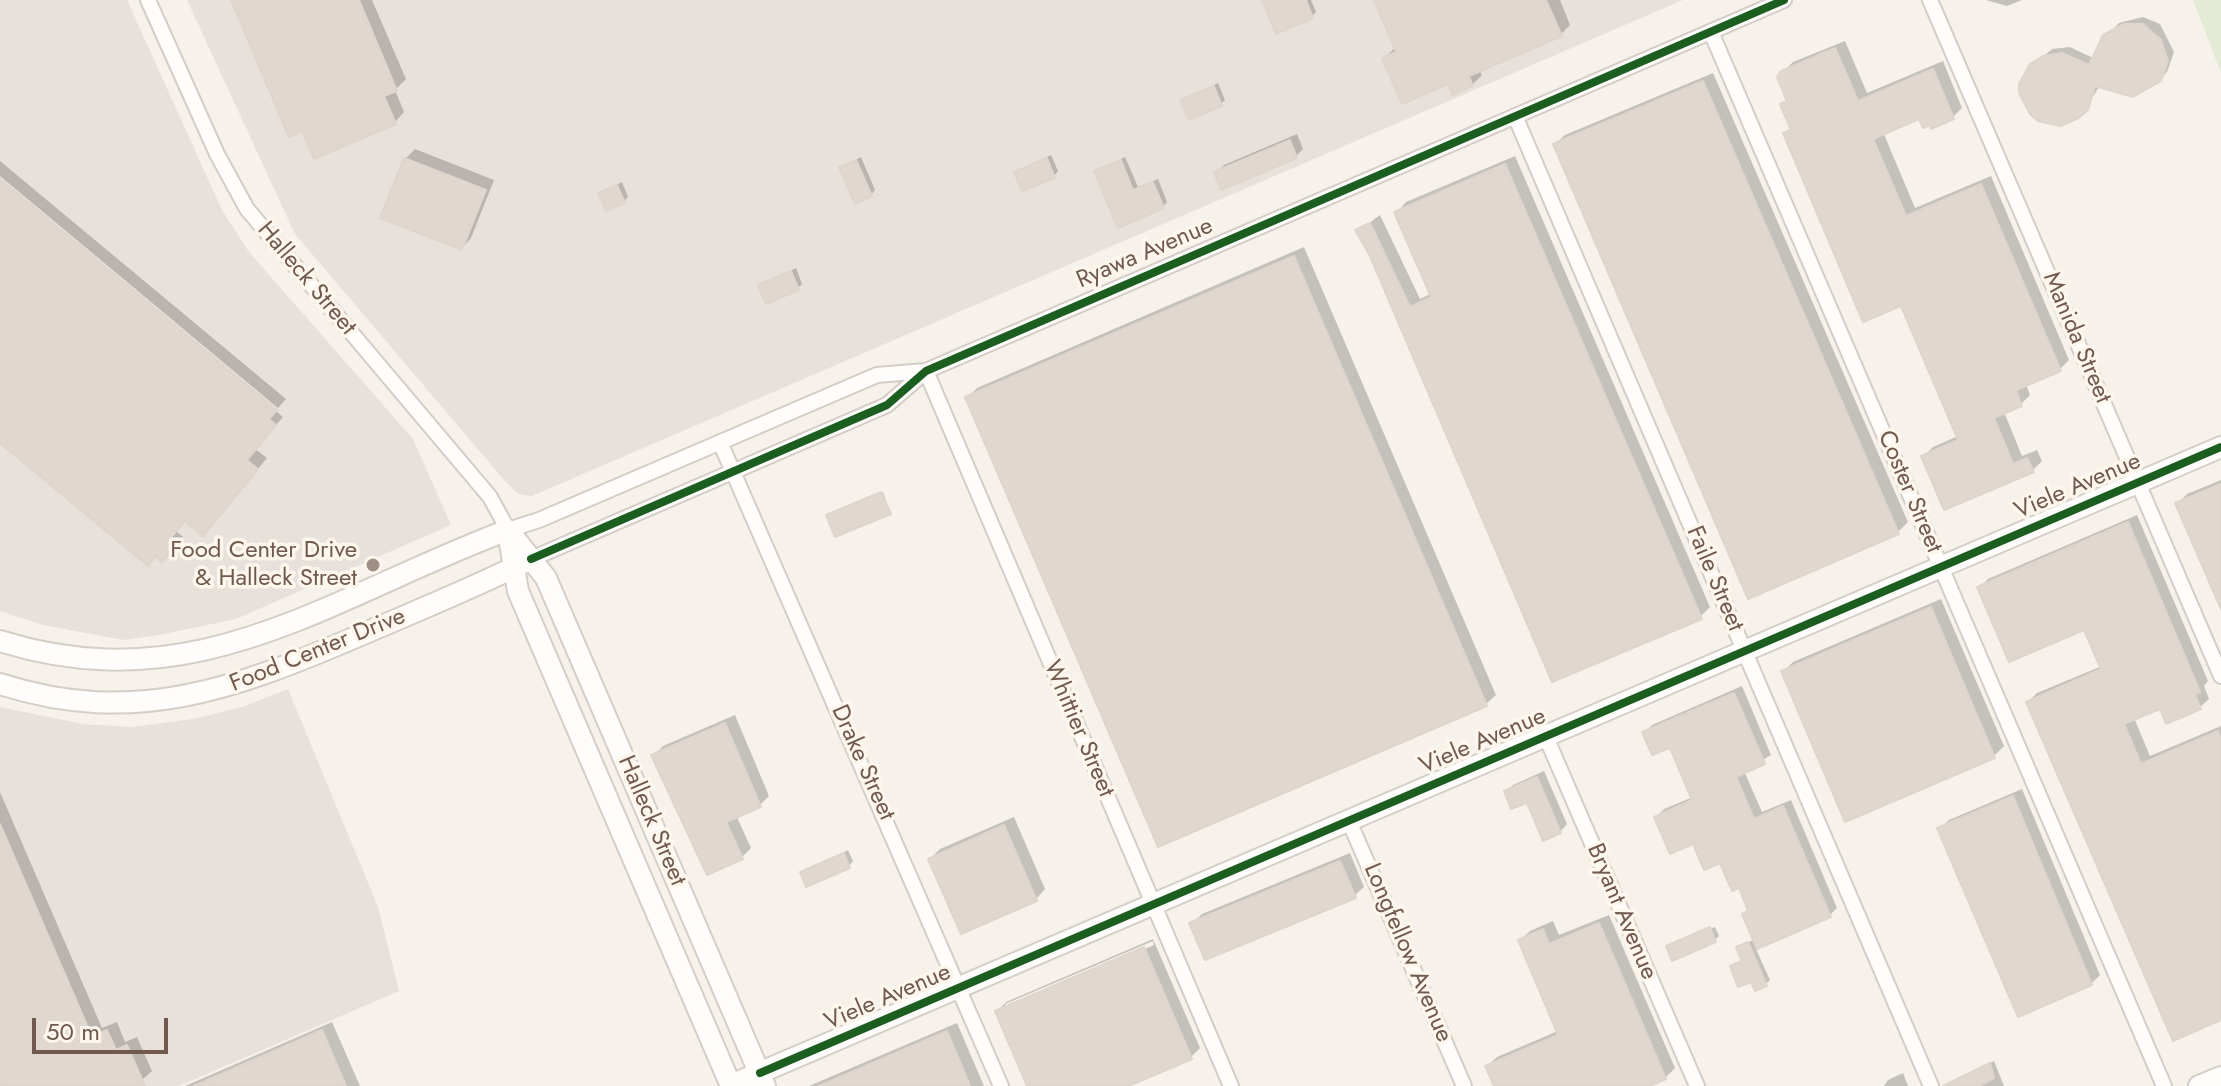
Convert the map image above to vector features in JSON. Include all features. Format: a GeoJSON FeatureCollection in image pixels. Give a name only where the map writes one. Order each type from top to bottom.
{"type":"FeatureCollection","features":[{"type":"Feature","properties":{"kind":"main road","name":"Viele Avenue"},"geometry":{"type":"LineString","coordinates":[[730,1086],[763,1080],[960,989],[2221,447]]}},
{"type":"Feature","properties":{"kind":"main road"},"geometry":{"type":"LineString","coordinates":[[508,530],[522,563]]}},
{"type":"Feature","properties":{"kind":"main road","name":"Food Center Drive"},"geometry":{"type":"LineString","coordinates":[[0,641],[90,661],[122,662],[186,656],[247,639],[508,530]]}},
{"type":"Feature","properties":{"kind":"main road","name":"Food Center Drive"},"geometry":{"type":"LineString","coordinates":[[0,684],[52,697],[87,701],[193,696],[262,677],[522,563]]}},
{"type":"Feature","properties":{"kind":"main road","name":"Halleck Street"},"geometry":{"type":"LineString","coordinates":[[522,563],[552,592],[763,1080]]}},
{"type":"Feature","properties":{"kind":"main road","name":"Halleck Street"},"geometry":{"type":"LineString","coordinates":[[522,563],[518,591],[730,1086]]}},
{"type":"Feature","properties":{"kind":"main road"},"geometry":{"type":"LineString","coordinates":[[2199,1086],[2221,1077]]}},
{"type":"Feature","properties":{"kind":"street","name":"Halleck Street"},"geometry":{"type":"LineString","coordinates":[[148,0],[217,154],[247,209],[490,497],[508,530]]}},
{"type":"Feature","properties":{"kind":"street","name":"Ryawa Avenue"},"geometry":{"type":"LineString","coordinates":[[522,563],[887,405],[926,371],[1784,0]]}},
{"type":"Feature","properties":{"kind":"street","name":"Manida Street"},"geometry":{"type":"LineString","coordinates":[[1930,0],[2221,676]]}},
{"type":"Feature","properties":{"kind":"street","name":"Coster Street"},"geometry":{"type":"LineString","coordinates":[[1711,32],[2164,1086]]}},
{"type":"Feature","properties":{"kind":"street","name":"Faile Street"},"geometry":{"type":"LineString","coordinates":[[1515,116],[1931,1086]]}},
{"type":"Feature","properties":{"kind":"street","name":"Ryawa Avenue"},"geometry":{"type":"LineString","coordinates":[[508,530],[877,375],[926,371]]}},
{"type":"Feature","properties":{"kind":"street","name":"Whittier Street"},"geometry":{"type":"LineString","coordinates":[[926,371],[1231,1086]]}},
{"type":"Feature","properties":{"kind":"street","name":"Drake Street"},"geometry":{"type":"LineString","coordinates":[[720,442],[1001,1086]]}},
{"type":"Feature","properties":{"kind":"street","name":"Bryant Avenue"},"geometry":{"type":"LineString","coordinates":[[1546,737],[1697,1086]]}},
{"type":"Feature","properties":{"kind":"street","name":"Longfellow Avenue"},"geometry":{"type":"LineString","coordinates":[[1349,821],[1464,1086]]}},
{"type":"Feature","properties":{"kind":"shaded area"},"geometry":{"type":"Polygon","coordinates":[[[0,0],[127,0],[222,210],[249,252],[413,439],[451,525],[236,619],[159,635],[123,640],[43,625],[0,611],[0,0]]]}},
{"type":"Feature","properties":{"kind":"shaded area"},"geometry":{"type":"Polygon","coordinates":[[[187,0],[1683,0],[532,496],[518,494],[504,480],[295,234],[187,0]]]}},
{"type":"Feature","properties":{"kind":"shaded area"},"geometry":{"type":"Polygon","coordinates":[[[288,689],[378,907],[399,991],[179,1086],[0,1086],[0,707],[83,724],[132,727],[193,719],[242,707],[288,689]]]}},
{"type":"Feature","properties":{"kind":"green space"},"geometry":{"type":"Polygon","coordinates":[[[2193,0],[2221,0],[2221,73],[2193,0]]]}},
{"type":"Feature","properties":{"kind":"building"},"geometry":{"type":"Polygon","coordinates":[[[231,0],[359,0],[397,91],[384,96],[396,124],[314,159],[302,131],[289,137],[231,0]]]}},
{"type":"Feature","properties":{"kind":"building"},"geometry":{"type":"Polygon","coordinates":[[[1262,0],[1306,0],[1313,18],[1276,34],[1262,0]]]}},
{"type":"Feature","properties":{"kind":"building"},"geometry":{"type":"Polygon","coordinates":[[[1374,0],[1546,0],[1562,36],[1469,76],[1473,86],[1452,95],[1448,84],[1402,104],[1382,58],[1396,52],[1374,0]]]}},
{"type":"Feature","properties":{"kind":"building"},"geometry":{"type":"Polygon","coordinates":[[[2124,24],[2143,24],[2161,40],[2168,61],[2161,81],[2133,97],[2095,86],[2088,110],[2079,118],[2060,126],[2038,121],[2030,114],[2019,93],[2019,84],[2030,64],[2043,56],[2062,53],[2089,65],[2103,35],[2124,24]]]}},
{"type":"Feature","properties":{"kind":"building"},"geometry":{"type":"Polygon","coordinates":[[[1835,48],[1858,101],[1933,69],[1954,119],[1931,129],[1930,125],[1923,128],[1919,119],[1873,139],[1906,216],[1981,184],[2061,371],[2016,390],[2022,406],[1994,418],[2013,464],[2027,458],[2034,472],[1944,510],[1921,456],[1958,440],[1901,306],[1863,322],[1783,133],[1791,130],[1780,104],[1787,101],[1777,77],[1781,71],[1835,48]]]}},
{"type":"Feature","properties":{"kind":"building"},"geometry":{"type":"Polygon","coordinates":[[[1703,81],[1899,534],[1748,599],[1553,144],[1703,81]]]}},
{"type":"Feature","properties":{"kind":"building"},"geometry":{"type":"Polygon","coordinates":[[[1214,86],[1222,106],[1189,120],[1180,100],[1214,86]]]}},
{"type":"Feature","properties":{"kind":"building"},"geometry":{"type":"Polygon","coordinates":[[[1290,140],[1297,158],[1221,190],[1214,172],[1290,140]]]}},
{"type":"Feature","properties":{"kind":"building"},"geometry":{"type":"Polygon","coordinates":[[[404,158],[486,190],[462,250],[380,218],[404,158]]]}},
{"type":"Feature","properties":{"kind":"building"},"geometry":{"type":"Polygon","coordinates":[[[1047,158],[1055,178],[1022,191],[1014,172],[1047,158]]]}},
{"type":"Feature","properties":{"kind":"building"},"geometry":{"type":"Polygon","coordinates":[[[856,160],[872,196],[855,204],[839,167],[856,160]]]}},
{"type":"Feature","properties":{"kind":"building"},"geometry":{"type":"Polygon","coordinates":[[[1121,160],[1133,190],[1153,182],[1164,208],[1118,228],[1094,171],[1121,160]]]}},
{"type":"Feature","properties":{"kind":"building"},"geometry":{"type":"Polygon","coordinates":[[[1505,164],[1702,619],[1552,682],[1369,254],[1355,230],[1370,223],[1410,307],[1431,297],[1394,212],[1505,164]]]}},
{"type":"Feature","properties":{"kind":"building"},"geometry":{"type":"Polygon","coordinates":[[[0,179],[277,410],[269,419],[276,425],[247,460],[258,469],[203,536],[185,521],[167,542],[174,548],[162,563],[155,556],[148,566],[0,443],[0,179]]]}},
{"type":"Feature","properties":{"kind":"building"},"geometry":{"type":"Polygon","coordinates":[[[617,185],[625,203],[606,211],[598,193],[617,185]]]}},
{"type":"Feature","properties":{"kind":"building"},"geometry":{"type":"Polygon","coordinates":[[[1294,256],[1487,706],[1158,847],[965,397],[1294,256]]]}},
{"type":"Feature","properties":{"kind":"building"},"geometry":{"type":"Polygon","coordinates":[[[791,271],[799,290],[766,304],[758,285],[791,271]]]}},
{"type":"Feature","properties":{"kind":"building"},"geometry":{"type":"Polygon","coordinates":[[[2221,484],[2221,609],[2175,503],[2221,484]]]}},
{"type":"Feature","properties":{"kind":"building"},"geometry":{"type":"Polygon","coordinates":[[[881,492],[891,514],[835,537],[826,515],[881,492]]]}},
{"type":"Feature","properties":{"kind":"building"},"geometry":{"type":"Polygon","coordinates":[[[2128,522],[2200,692],[2195,694],[2201,709],[2166,724],[2160,709],[2124,724],[2141,764],[2218,731],[2221,740],[2221,1020],[2173,1041],[2026,702],[2101,669],[2084,630],[2009,662],[1977,587],[2128,522]]]}},
{"type":"Feature","properties":{"kind":"building"},"geometry":{"type":"Polygon","coordinates":[[[1931,607],[1995,758],[1845,822],[1781,671],[1931,607]]]}},
{"type":"Feature","properties":{"kind":"building"},"geometry":{"type":"Polygon","coordinates":[[[1734,693],[1765,764],[1736,777],[1754,819],[1783,806],[1831,917],[1757,949],[1742,914],[1748,911],[1739,888],[1732,891],[1720,863],[1704,870],[1693,844],[1670,854],[1654,817],[1692,800],[1670,748],[1652,755],[1642,732],[1734,693]]]}},
{"type":"Feature","properties":{"kind":"building"},"geometry":{"type":"Polygon","coordinates":[[[725,723],[761,807],[726,822],[743,859],[707,875],[651,755],[725,723]]]}},
{"type":"Feature","properties":{"kind":"building"},"geometry":{"type":"Polygon","coordinates":[[[1537,777],[1561,833],[1543,841],[1527,803],[1511,809],[1504,791],[1537,777]]]}},
{"type":"Feature","properties":{"kind":"building"},"geometry":{"type":"Polygon","coordinates":[[[2013,796],[2092,985],[2018,1017],[1937,828],[2013,796]]]}},
{"type":"Feature","properties":{"kind":"building"},"geometry":{"type":"Polygon","coordinates":[[[0,824],[92,1037],[107,1030],[116,1050],[127,1045],[145,1086],[0,1086],[0,824]]]}},
{"type":"Feature","properties":{"kind":"building"},"geometry":{"type":"Polygon","coordinates":[[[1004,825],[1037,901],[961,934],[928,859],[1004,825]]]}},
{"type":"Feature","properties":{"kind":"building"},"geometry":{"type":"Polygon","coordinates":[[[844,853],[850,868],[806,887],[800,872],[844,853]]]}},
{"type":"Feature","properties":{"kind":"building"},"geometry":{"type":"Polygon","coordinates":[[[1340,861],[1356,898],[1205,960],[1189,923],[1340,861]]]}},
{"type":"Feature","properties":{"kind":"building"},"geometry":{"type":"Polygon","coordinates":[[[1599,923],[1666,1079],[1650,1086],[1494,1086],[1485,1066],[1558,1035],[1518,940],[1543,929],[1549,944],[1599,923]]]}},
{"type":"Feature","properties":{"kind":"building"},"geometry":{"type":"Polygon","coordinates":[[[1710,927],[1716,942],[1672,961],[1666,946],[1710,927]]]}},
{"type":"Feature","properties":{"kind":"building"},"geometry":{"type":"Polygon","coordinates":[[[1748,942],[1767,986],[1755,991],[1751,982],[1738,987],[1730,966],[1742,961],[1736,947],[1748,942]]]}},
{"type":"Feature","properties":{"kind":"building"},"geometry":{"type":"Polygon","coordinates":[[[1144,947],[1192,1059],[1129,1086],[1027,1086],[995,1011],[1144,947]]]}},
{"type":"Feature","properties":{"kind":"building"},"geometry":{"type":"Polygon","coordinates":[[[322,1030],[346,1086],[194,1086],[322,1030]]]}},
{"type":"Feature","properties":{"kind":"building"},"geometry":{"type":"Polygon","coordinates":[[[947,1031],[970,1086],[819,1086],[947,1031]]]}},
{"type":"Feature","properties":{"kind":"building"},"geometry":{"type":"Polygon","coordinates":[[[1990,1063],[1994,1078],[1979,1086],[1943,1086],[1990,1063]]]}},
{"type":"Feature","properties":{"kind":"cycle path"},"geometry":{"type":"LineString","coordinates":[[531,559],[887,405],[926,371],[1784,0]]}},
{"type":"Feature","properties":{"kind":"cycle path"},"geometry":{"type":"LineString","coordinates":[[760,1073],[2221,447]]}},
{"type":"Feature","properties":{"kind":"place","name":"Food Center Drive & Halleck Street"},"geometry":{"type":"Point","coordinates":[373,565]}}]}
